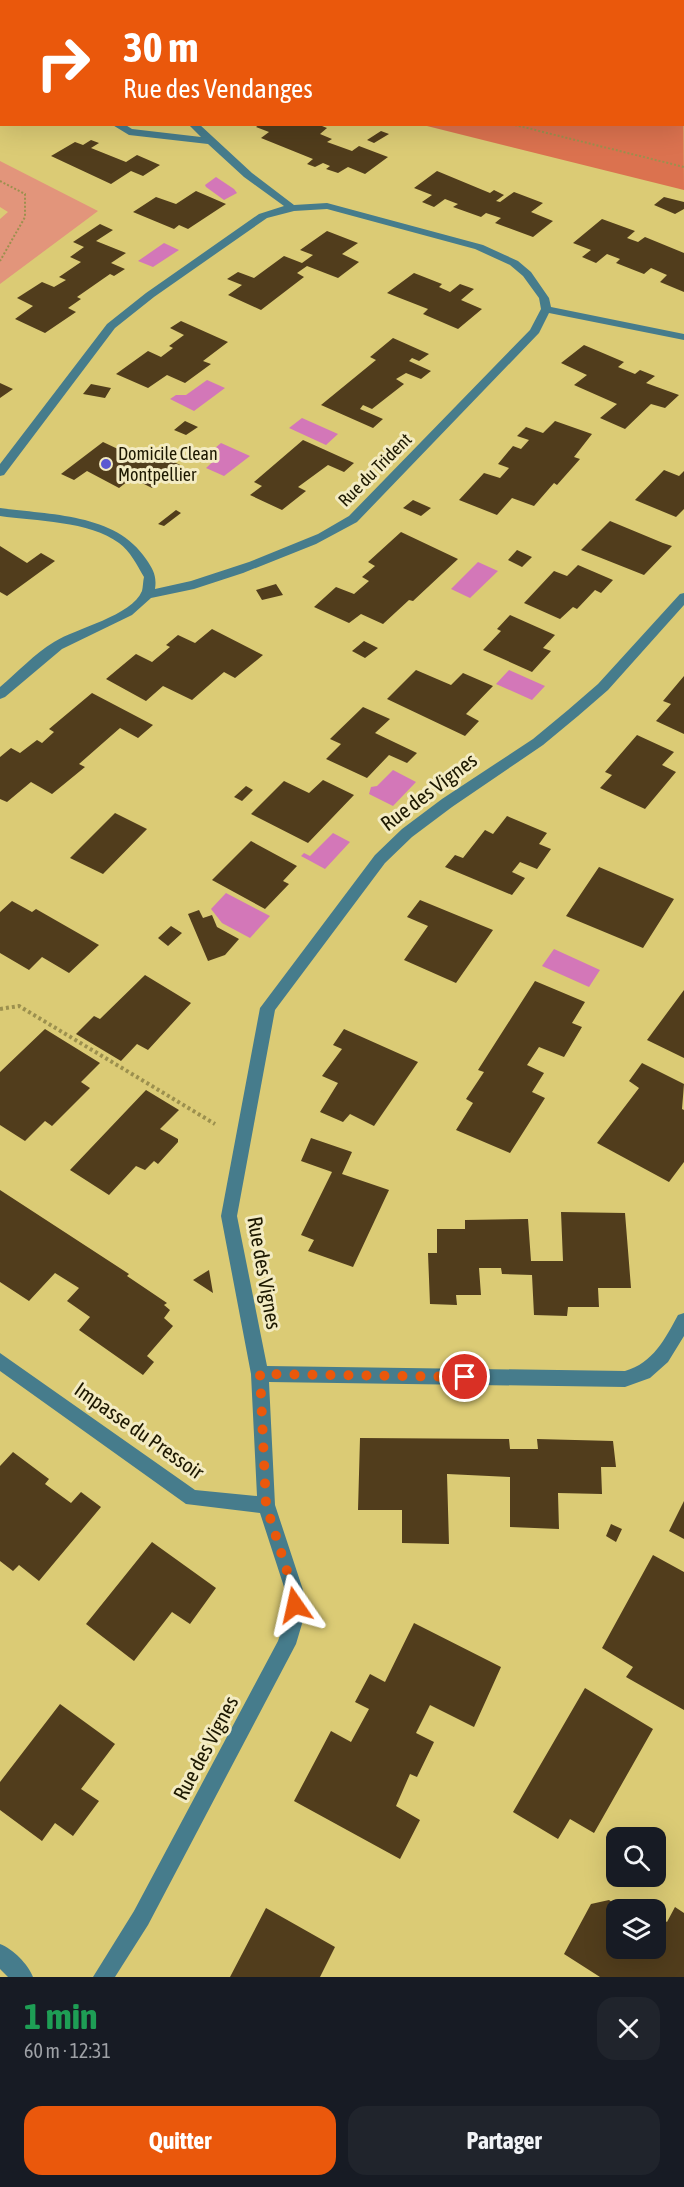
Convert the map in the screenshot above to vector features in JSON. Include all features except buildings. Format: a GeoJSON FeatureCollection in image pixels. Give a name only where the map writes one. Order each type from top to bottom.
{"type":"FeatureCollection","features":[{"type":"Feature","properties":{"kind":"street"},"geometry":{"type":"LineString","coordinates":[[120,126],[129,132],[212,141]]}},
{"type":"Feature","properties":{"kind":"street"},"geometry":{"type":"LineString","coordinates":[[195,126],[248,175],[291,207]]}},
{"type":"Feature","properties":{"kind":"street"},"geometry":{"type":"LineString","coordinates":[[0,472],[111,327],[126,312],[263,216],[291,207],[327,206],[342,209],[479,247],[514,263],[527,274],[544,298],[546,309],[684,337]]}},
{"type":"Feature","properties":{"kind":"street","name":"Rue du Trident"},"geometry":{"type":"LineString","coordinates":[[147,594],[175,591],[208,581],[321,538],[352,519],[535,331],[546,309]]}},
{"type":"Feature","properties":{"kind":"street"},"geometry":{"type":"LineString","coordinates":[[0,512],[106,530],[122,539],[134,550],[150,577],[147,594],[135,606],[116,618],[55,647],[0,694]]}},
{"type":"Feature","properties":{"kind":"street","name":"Rue des Vignes"},"geometry":{"type":"LineString","coordinates":[[103,1977],[141,1918],[287,1644],[295,1617],[294,1593],[266,1505],[260,1374],[229,1216],[268,1008],[380,859],[423,821],[538,742],[573,713],[603,687],[684,597]]}},
{"type":"Feature","properties":{"kind":"street"},"geometry":{"type":"LineString","coordinates":[[260,1374],[625,1378],[644,1373],[659,1359],[684,1320]]}},
{"type":"Feature","properties":{"kind":"street","name":"Impasse du Pressoir"},"geometry":{"type":"LineString","coordinates":[[0,1361],[192,1498],[266,1505]]}},
{"type":"Feature","properties":{"kind":"street"},"geometry":{"type":"LineString","coordinates":[[0,1954],[23,1977]]}},
{"type":"Feature","properties":{"kind":"path"},"geometry":{"type":"LineString","coordinates":[[519,126],[684,166]]}},
{"type":"Feature","properties":{"kind":"path"},"geometry":{"type":"LineString","coordinates":[[0,181],[25,194],[26,217],[0,261]]}},
{"type":"Feature","properties":{"kind":"path"},"geometry":{"type":"LineString","coordinates":[[0,1009],[19,1006],[243,1140]]}},
{"type":"Feature","properties":{"kind":"shaded area"},"geometry":{"type":"Polygon","coordinates":[[[427,126],[684,126],[684,190],[427,126]]]}},
{"type":"Feature","properties":{"kind":"shaded area"},"geometry":{"type":"Polygon","coordinates":[[[0,161],[98,211],[0,284],[0,219],[8,212],[0,207],[0,161]]]}},
{"type":"Feature","properties":{"kind":"shaded area"},"geometry":{"type":"Polygon","coordinates":[[[216,177],[237,193],[224,200],[206,187],[205,185],[216,177]]]}},
{"type":"Feature","properties":{"kind":"shaded area"},"geometry":{"type":"Polygon","coordinates":[[[164,243],[179,250],[153,267],[138,261],[164,243]]]}},
{"type":"Feature","properties":{"kind":"shaded area"},"geometry":{"type":"Polygon","coordinates":[[[207,380],[225,388],[194,411],[170,399],[176,395],[186,395],[207,380]]]}},
{"type":"Feature","properties":{"kind":"shaded area"},"geometry":{"type":"Polygon","coordinates":[[[302,418],[338,434],[326,445],[289,428],[302,418]]]}},
{"type":"Feature","properties":{"kind":"shaded area"},"geometry":{"type":"Polygon","coordinates":[[[221,443],[250,456],[224,476],[206,468],[217,458],[208,454],[221,443]]]}},
{"type":"Feature","properties":{"kind":"shaded area"},"geometry":{"type":"Polygon","coordinates":[[[478,562],[498,571],[470,598],[451,589],[478,562]]]}},
{"type":"Feature","properties":{"kind":"shaded area"},"geometry":{"type":"Polygon","coordinates":[[[509,670],[545,686],[532,700],[496,684],[509,670]]]}},
{"type":"Feature","properties":{"kind":"shaded area"},"geometry":{"type":"Polygon","coordinates":[[[393,770],[416,782],[393,806],[369,794],[371,787],[377,786],[393,770]]]}},
{"type":"Feature","properties":{"kind":"shaded area"},"geometry":{"type":"Polygon","coordinates":[[[333,833],[350,842],[325,869],[301,856],[304,853],[310,856],[333,833]]]}},
{"type":"Feature","properties":{"kind":"shaded area"},"geometry":{"type":"Polygon","coordinates":[[[226,893],[270,916],[250,938],[222,923],[211,909],[226,893]]]}},
{"type":"Feature","properties":{"kind":"shaded area"},"geometry":{"type":"Polygon","coordinates":[[[554,949],[600,970],[589,987],[542,966],[554,949]]]}},
{"type":"Feature","properties":{"kind":"place","name":"Domicile Clean Montpellier"},"geometry":{"type":"Point","coordinates":[106,464]}},
{"type":"Feature","properties":{"kind":"route"},"geometry":{"type":"LineString","coordinates":[[295,1605],[294,1593],[266,1505],[260,1374],[465,1377]]}}]}
